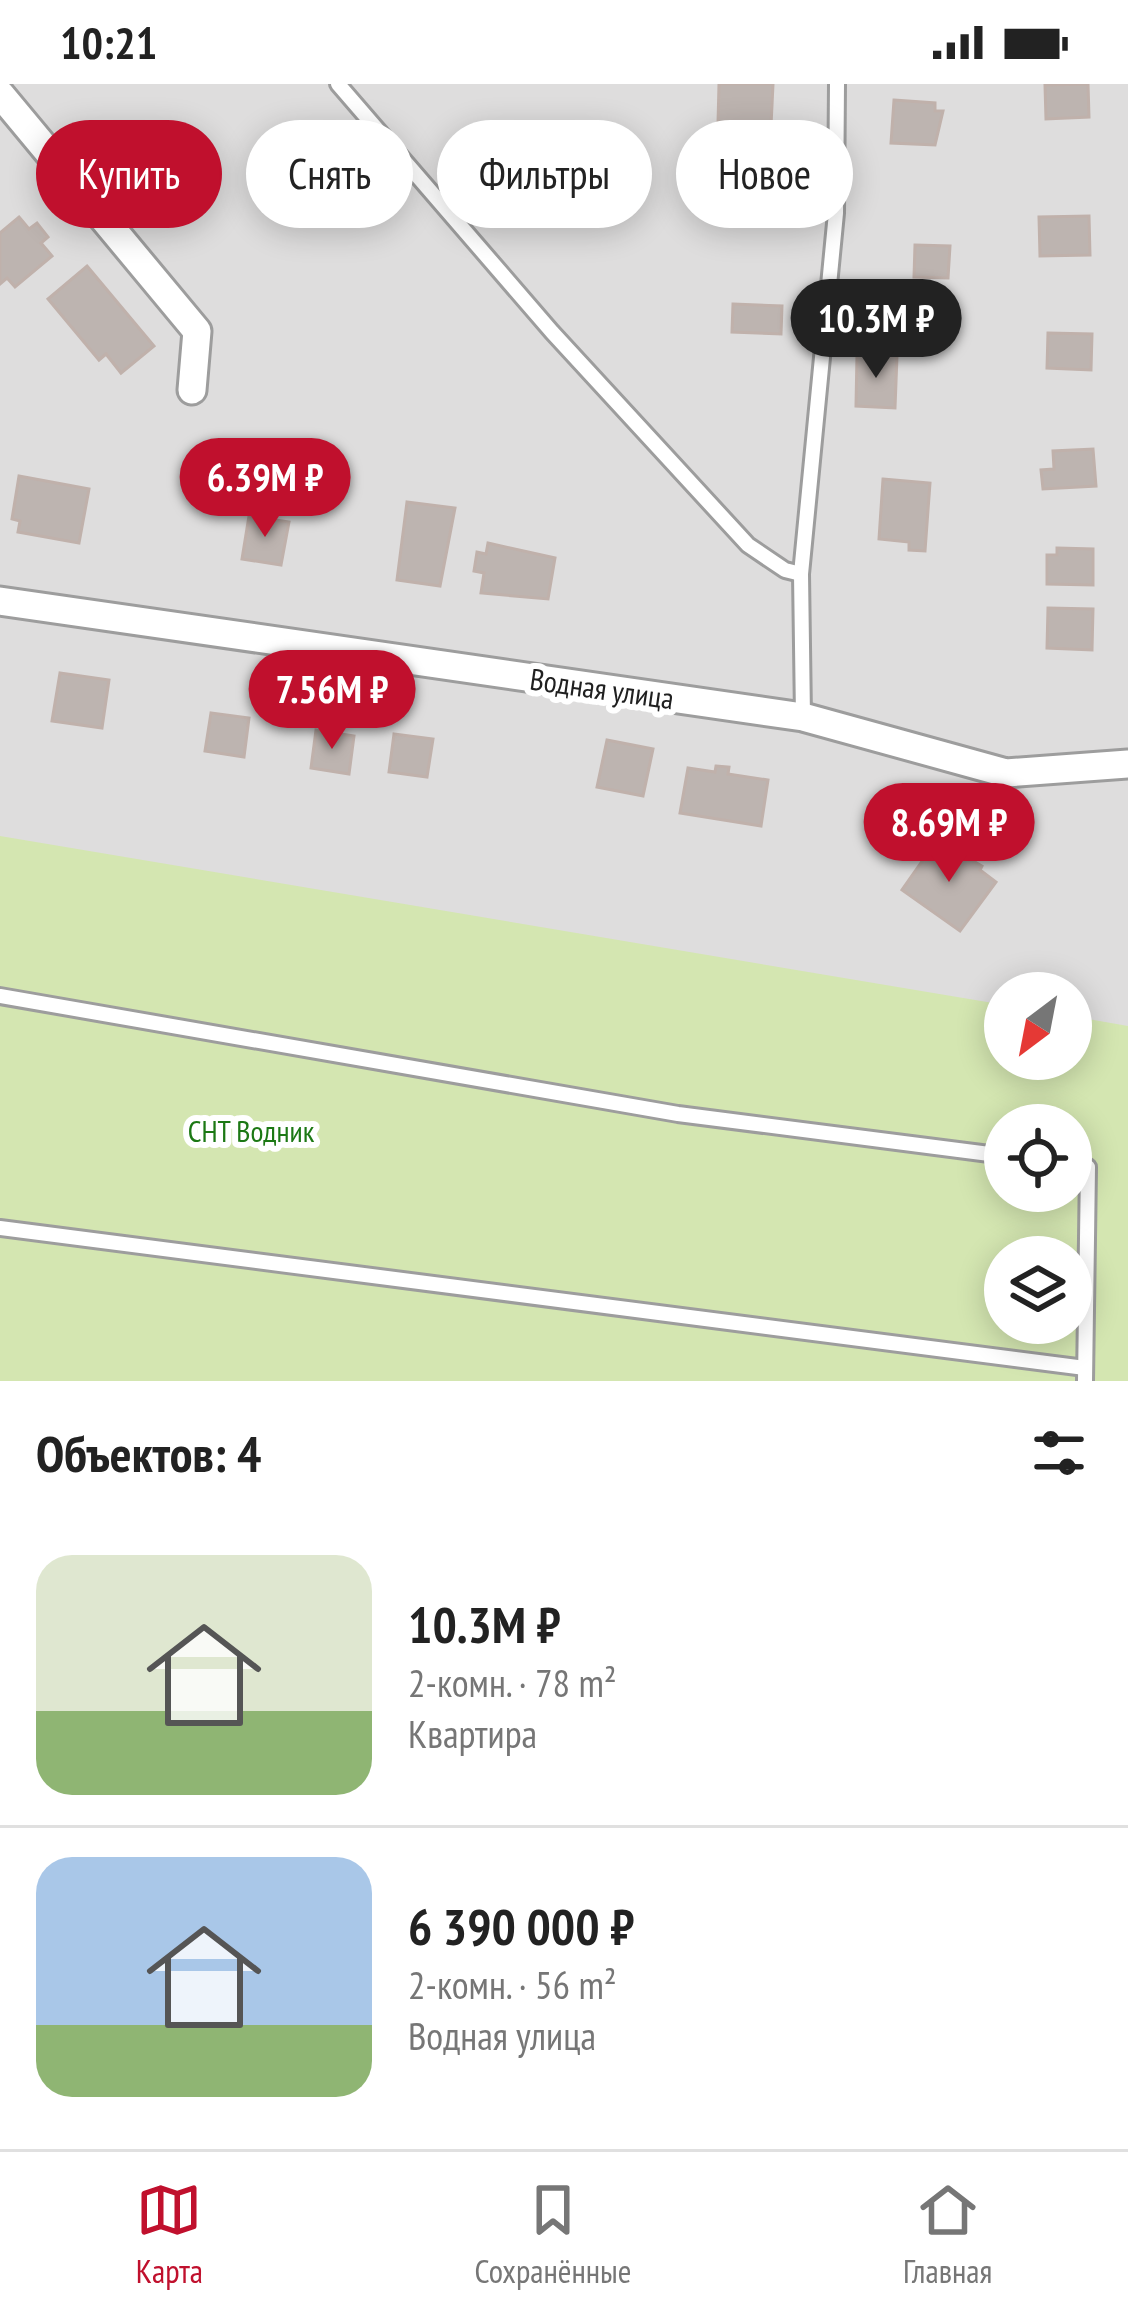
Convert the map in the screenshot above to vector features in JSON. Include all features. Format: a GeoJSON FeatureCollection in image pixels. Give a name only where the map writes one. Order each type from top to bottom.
{"type":"FeatureCollection","features":[{"type":"Feature","properties":{"kind":"street"},"geometry":{"type":"LineString","coordinates":[[0,94],[197,331],[192,390]]}},
{"type":"Feature","properties":{"kind":"street","name":"Водная улица"},"geometry":{"type":"LineString","coordinates":[[0,601],[803,717],[1006,773],[1128,764]]}},
{"type":"Feature","properties":{"kind":"lane"},"geometry":{"type":"LineString","coordinates":[[338,84],[552,332],[748,544],[785,570],[801,574]]}},
{"type":"Feature","properties":{"kind":"lane"},"geometry":{"type":"LineString","coordinates":[[803,717],[801,574],[836,213],[837,84]]}},
{"type":"Feature","properties":{"kind":"lane"},"geometry":{"type":"LineString","coordinates":[[0,996],[678,1114],[984,1153]]}},
{"type":"Feature","properties":{"kind":"lane"},"geometry":{"type":"LineString","coordinates":[[0,1228],[1085,1374],[1087,1212]]}},
{"type":"Feature","properties":{"kind":"shaded area"},"geometry":{"type":"Polygon","coordinates":[[[0,84],[1128,84],[1128,1381],[0,1381],[0,84]]]}},
{"type":"Feature","properties":{"kind":"green space","name":"СНТ Водник"},"geometry":{"type":"Polygon","coordinates":[[[0,836],[984,1001],[984,1080],[1092,1080],[1092,1020],[1128,1026],[1128,1381],[0,1381],[0,836]]]}},
{"type":"Feature","properties":{"kind":"building"},"geometry":{"type":"Polygon","coordinates":[[[719,84],[773,84],[771,120],[718,120],[719,84]]]}},
{"type":"Feature","properties":{"kind":"building"},"geometry":{"type":"Polygon","coordinates":[[[1088,84],[1089,117],[1046,119],[1045,85],[1088,84]]]}},
{"type":"Feature","properties":{"kind":"building"},"geometry":{"type":"Polygon","coordinates":[[[894,100],[935,103],[935,111],[943,111],[935,145],[891,143],[894,100]]]}},
{"type":"Feature","properties":{"kind":"building"},"geometry":{"type":"Polygon","coordinates":[[[1089,216],[1090,255],[1040,256],[1039,217],[1089,216]]]}},
{"type":"Feature","properties":{"kind":"building"},"geometry":{"type":"Polygon","coordinates":[[[19,217],[29,229],[36,224],[48,237],[41,243],[52,256],[15,287],[7,278],[0,284],[0,233],[19,217]]]}},
{"type":"Feature","properties":{"kind":"building"},"geometry":{"type":"Polygon","coordinates":[[[915,245],[950,246],[948,278],[914,277],[915,245]]]}},
{"type":"Feature","properties":{"kind":"building"},"geometry":{"type":"Polygon","coordinates":[[[87,266],[154,346],[121,373],[106,354],[99,360],[48,299],[87,266]]]}},
{"type":"Feature","properties":{"kind":"building"},"geometry":{"type":"Polygon","coordinates":[[[733,304],[782,306],[781,334],[732,332],[733,304]]]}},
{"type":"Feature","properties":{"kind":"building"},"geometry":{"type":"Polygon","coordinates":[[[1048,333],[1092,334],[1091,370],[1047,368],[1048,333]]]}},
{"type":"Feature","properties":{"kind":"building"},"geometry":{"type":"Polygon","coordinates":[[[857,354],[897,356],[895,408],[856,406],[857,354]]]}},
{"type":"Feature","properties":{"kind":"building"},"geometry":{"type":"Polygon","coordinates":[[[1093,449],[1096,486],[1043,489],[1041,470],[1054,469],[1053,451],[1093,449]]]}},
{"type":"Feature","properties":{"kind":"building"},"geometry":{"type":"Polygon","coordinates":[[[19,476],[89,489],[79,543],[18,532],[20,521],[12,519],[19,476]]]}},
{"type":"Feature","properties":{"kind":"building"},"geometry":{"type":"Polygon","coordinates":[[[883,479],[930,483],[925,551],[909,550],[909,542],[879,539],[883,479]]]}},
{"type":"Feature","properties":{"kind":"building"},"geometry":{"type":"Polygon","coordinates":[[[407,502],[455,508],[440,586],[397,580],[407,502]]]}},
{"type":"Feature","properties":{"kind":"building"},"geometry":{"type":"Polygon","coordinates":[[[249,516],[289,522],[281,565],[242,559],[249,516]]]}},
{"type":"Feature","properties":{"kind":"building"},"geometry":{"type":"Polygon","coordinates":[[[488,543],[555,558],[548,599],[481,593],[484,573],[474,571],[477,552],[486,554],[488,543]]]}},
{"type":"Feature","properties":{"kind":"building"},"geometry":{"type":"Polygon","coordinates":[[[1057,548],[1093,549],[1093,585],[1047,584],[1047,555],[1057,555],[1057,548]]]}},
{"type":"Feature","properties":{"kind":"building"},"geometry":{"type":"Polygon","coordinates":[[[1048,608],[1093,609],[1092,650],[1047,648],[1048,608]]]}},
{"type":"Feature","properties":{"kind":"building"},"geometry":{"type":"Polygon","coordinates":[[[60,673],[109,680],[102,728],[52,721],[60,673]]]}},
{"type":"Feature","properties":{"kind":"building"},"geometry":{"type":"Polygon","coordinates":[[[273,679],[308,683],[303,718],[268,713],[273,679]]]}},
{"type":"Feature","properties":{"kind":"building"},"geometry":{"type":"Polygon","coordinates":[[[211,713],[249,718],[244,757],[205,751],[211,713]]]}},
{"type":"Feature","properties":{"kind":"building"},"geometry":{"type":"Polygon","coordinates":[[[316,730],[354,736],[349,774],[311,768],[316,730]]]}},
{"type":"Feature","properties":{"kind":"building"},"geometry":{"type":"Polygon","coordinates":[[[394,734],[433,739],[427,777],[389,772],[394,734]]]}},
{"type":"Feature","properties":{"kind":"building"},"geometry":{"type":"Polygon","coordinates":[[[607,740],[653,749],[643,796],[597,787],[607,740]]]}},
{"type":"Feature","properties":{"kind":"building"},"geometry":{"type":"Polygon","coordinates":[[[716,766],[729,767],[728,774],[768,780],[761,826],[680,813],[688,768],[715,772],[716,766]]]}},
{"type":"Feature","properties":{"kind":"building"},"geometry":{"type":"Polygon","coordinates":[[[937,840],[982,866],[980,870],[996,882],[960,931],[902,890],[937,840]]]}}]}
